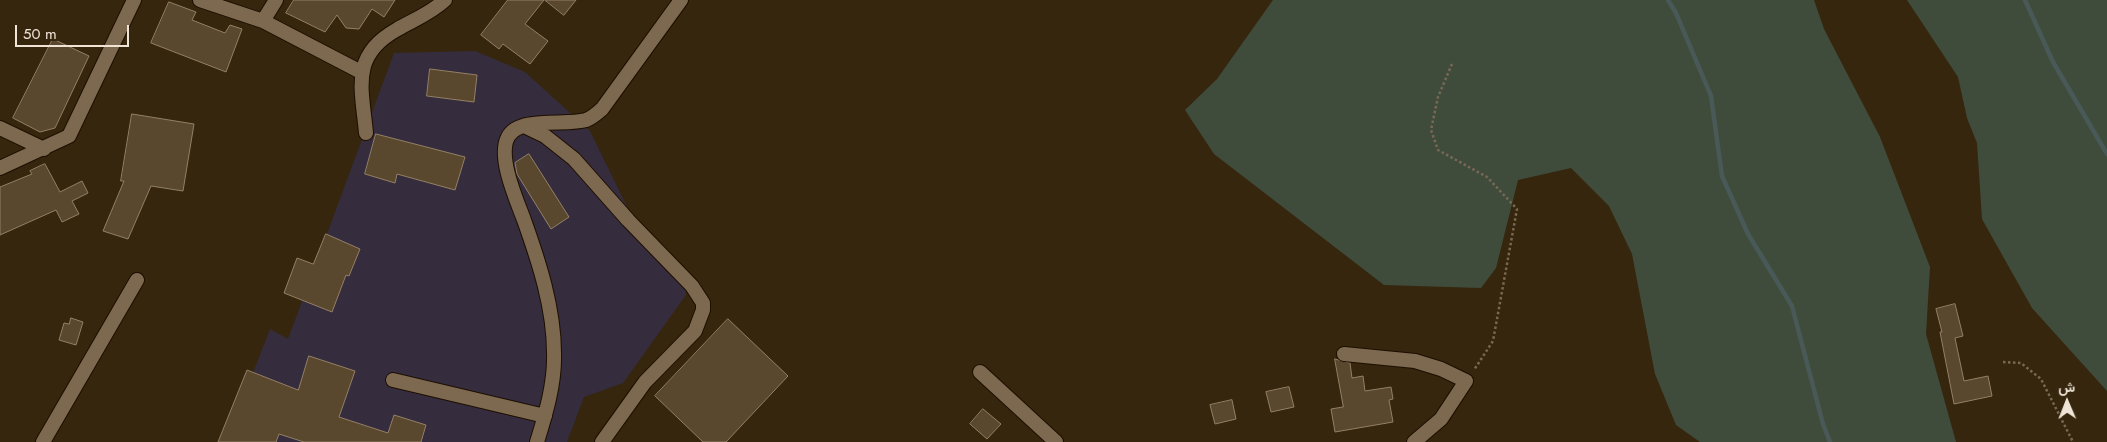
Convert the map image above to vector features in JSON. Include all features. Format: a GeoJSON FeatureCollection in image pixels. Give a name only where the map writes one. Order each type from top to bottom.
{"type":"FeatureCollection","features":[{"type":"Feature","properties":{"kind":"street"},"geometry":{"type":"LineString","coordinates":[[0,168],[69,136],[134,0]]}},
{"type":"Feature","properties":{"kind":"street"},"geometry":{"type":"LineString","coordinates":[[200,0],[264,21],[361,72]]}},
{"type":"Feature","properties":{"kind":"street"},"geometry":{"type":"LineString","coordinates":[[264,21],[276,0]]}},
{"type":"Feature","properties":{"kind":"street"},"geometry":{"type":"LineString","coordinates":[[366,133],[361,72],[365,60],[376,44],[394,31],[434,10],[445,0]]}},
{"type":"Feature","properties":{"kind":"street"},"geometry":{"type":"LineString","coordinates":[[538,442],[549,401],[554,354],[550,311],[538,259],[507,171],[505,149],[508,136],[522,125],[576,122],[589,119],[602,109],[682,0]]}},
{"type":"Feature","properties":{"kind":"street"},"geometry":{"type":"LineString","coordinates":[[522,125],[544,136],[574,159],[628,220],[692,286],[703,303],[703,310],[695,331],[645,382],[602,442]]}},
{"type":"Feature","properties":{"kind":"street"},"geometry":{"type":"LineString","coordinates":[[0,128],[44,148]]}},
{"type":"Feature","properties":{"kind":"street"},"geometry":{"type":"LineString","coordinates":[[43,442],[137,280]]}},
{"type":"Feature","properties":{"kind":"street"},"geometry":{"type":"LineString","coordinates":[[1344,354],[1414,360],[1441,369],[1466,381],[1441,419],[1414,442]]}},
{"type":"Feature","properties":{"kind":"street"},"geometry":{"type":"LineString","coordinates":[[980,372],[1056,442]]}},
{"type":"Feature","properties":{"kind":"street"},"geometry":{"type":"LineString","coordinates":[[393,380],[545,416]]}},
{"type":"Feature","properties":{"kind":"path"},"geometry":{"type":"LineString","coordinates":[[1452,64],[1438,97],[1432,130],[1438,150],[1487,177],[1517,209],[1493,342],[1466,381]]}},
{"type":"Feature","properties":{"kind":"path"},"geometry":{"type":"LineString","coordinates":[[2003,362],[2021,363],[2041,379],[2074,442]]}},
{"type":"Feature","properties":{"kind":"shaded area"},"geometry":{"type":"Polygon","coordinates":[[[475,51],[525,72],[590,131],[631,215],[685,270],[686,295],[623,383],[584,397],[567,442],[226,442],[270,329],[288,339],[394,53],[475,51]]]}},
{"type":"Feature","properties":{"kind":"green space"},"geometry":{"type":"Polygon","coordinates":[[[1273,0],[1814,0],[1824,29],[1880,137],[1930,267],[1926,334],[1956,442],[1700,442],[1676,425],[1655,374],[1632,254],[1609,206],[1571,168],[1518,180],[1496,268],[1481,288],[1384,285],[1214,154],[1185,110],[1217,79],[1273,0]]]}},
{"type":"Feature","properties":{"kind":"green space"},"geometry":{"type":"Polygon","coordinates":[[[1907,0],[2107,0],[2107,391],[2032,308],[1982,219],[1977,143],[1967,118],[1958,77],[1907,0]]]}},
{"type":"Feature","properties":{"kind":"building"},"geometry":{"type":"Polygon","coordinates":[[[294,0],[395,0],[384,17],[372,9],[359,29],[346,28],[337,15],[325,32],[286,13],[294,0]]]}},
{"type":"Feature","properties":{"kind":"building"},"geometry":{"type":"Polygon","coordinates":[[[508,0],[544,0],[525,24],[548,41],[530,64],[503,44],[499,49],[481,35],[508,0]]]}},
{"type":"Feature","properties":{"kind":"building"},"geometry":{"type":"Polygon","coordinates":[[[545,0],[576,0],[564,15],[545,0]]]}},
{"type":"Feature","properties":{"kind":"building"},"geometry":{"type":"Polygon","coordinates":[[[169,2],[196,12],[192,20],[225,33],[230,25],[242,29],[226,72],[151,43],[169,2]]]}},
{"type":"Feature","properties":{"kind":"building"},"geometry":{"type":"Polygon","coordinates":[[[53,39],[89,56],[55,128],[40,132],[13,118],[53,39]]]}},
{"type":"Feature","properties":{"kind":"building"},"geometry":{"type":"Polygon","coordinates":[[[430,69],[477,75],[474,102],[427,96],[430,69]]]}},
{"type":"Feature","properties":{"kind":"building"},"geometry":{"type":"Polygon","coordinates":[[[132,114],[194,124],[183,191],[151,186],[128,239],[103,231],[124,181],[121,181],[132,114]]]}},
{"type":"Feature","properties":{"kind":"building"},"geometry":{"type":"Polygon","coordinates":[[[376,134],[465,157],[455,190],[397,174],[395,183],[365,174],[376,134]]]}},
{"type":"Feature","properties":{"kind":"building"},"geometry":{"type":"Polygon","coordinates":[[[529,154],[569,217],[551,229],[517,174],[515,163],[529,154]]]}},
{"type":"Feature","properties":{"kind":"building"},"geometry":{"type":"Polygon","coordinates":[[[45,164],[60,192],[82,181],[88,193],[72,201],[79,214],[62,222],[56,210],[0,235],[0,187],[32,174],[30,171],[45,164]]]}},
{"type":"Feature","properties":{"kind":"building"},"geometry":{"type":"Polygon","coordinates":[[[326,234],[360,249],[349,276],[346,275],[332,312],[284,293],[297,258],[313,264],[326,234]]]}},
{"type":"Feature","properties":{"kind":"building"},"geometry":{"type":"Polygon","coordinates":[[[1955,304],[1963,336],[1955,338],[1964,381],[1988,376],[1992,396],[1954,404],[1940,332],[1942,332],[1936,309],[1955,304]]]}},
{"type":"Feature","properties":{"kind":"building"},"geometry":{"type":"Polygon","coordinates":[[[71,318],[83,322],[76,345],[59,340],[64,323],[69,324],[71,318]]]}},
{"type":"Feature","properties":{"kind":"building"},"geometry":{"type":"Polygon","coordinates":[[[728,319],[788,376],[726,442],[703,442],[655,396],[728,319]]]}},
{"type":"Feature","properties":{"kind":"building"},"geometry":{"type":"Polygon","coordinates":[[[309,356],[355,371],[339,417],[388,433],[394,415],[426,425],[421,442],[304,442],[279,434],[276,442],[218,442],[247,370],[298,390],[309,356]]]}},
{"type":"Feature","properties":{"kind":"building"},"geometry":{"type":"Polygon","coordinates":[[[1335,359],[1350,363],[1352,378],[1363,376],[1365,391],[1391,387],[1393,399],[1389,400],[1393,422],[1335,432],[1331,409],[1343,407],[1335,359]]]}},
{"type":"Feature","properties":{"kind":"building"},"geometry":{"type":"Polygon","coordinates":[[[1289,387],[1294,407],[1271,412],[1266,392],[1289,387]]]}},
{"type":"Feature","properties":{"kind":"building"},"geometry":{"type":"Polygon","coordinates":[[[1232,400],[1236,419],[1215,424],[1210,405],[1232,400]]]}},
{"type":"Feature","properties":{"kind":"building"},"geometry":{"type":"Polygon","coordinates":[[[983,409],[1001,424],[987,439],[970,424],[983,409]]]}},
{"type":"Feature","properties":{"kind":"waterway"},"geometry":{"type":"LineString","coordinates":[[1668,0],[1676,13],[1711,96],[1722,176],[1748,234],[1792,306],[1823,424],[1830,442]]}},
{"type":"Feature","properties":{"kind":"waterway"},"geometry":{"type":"LineString","coordinates":[[2025,0],[2053,62],[2107,154]]}}]}
